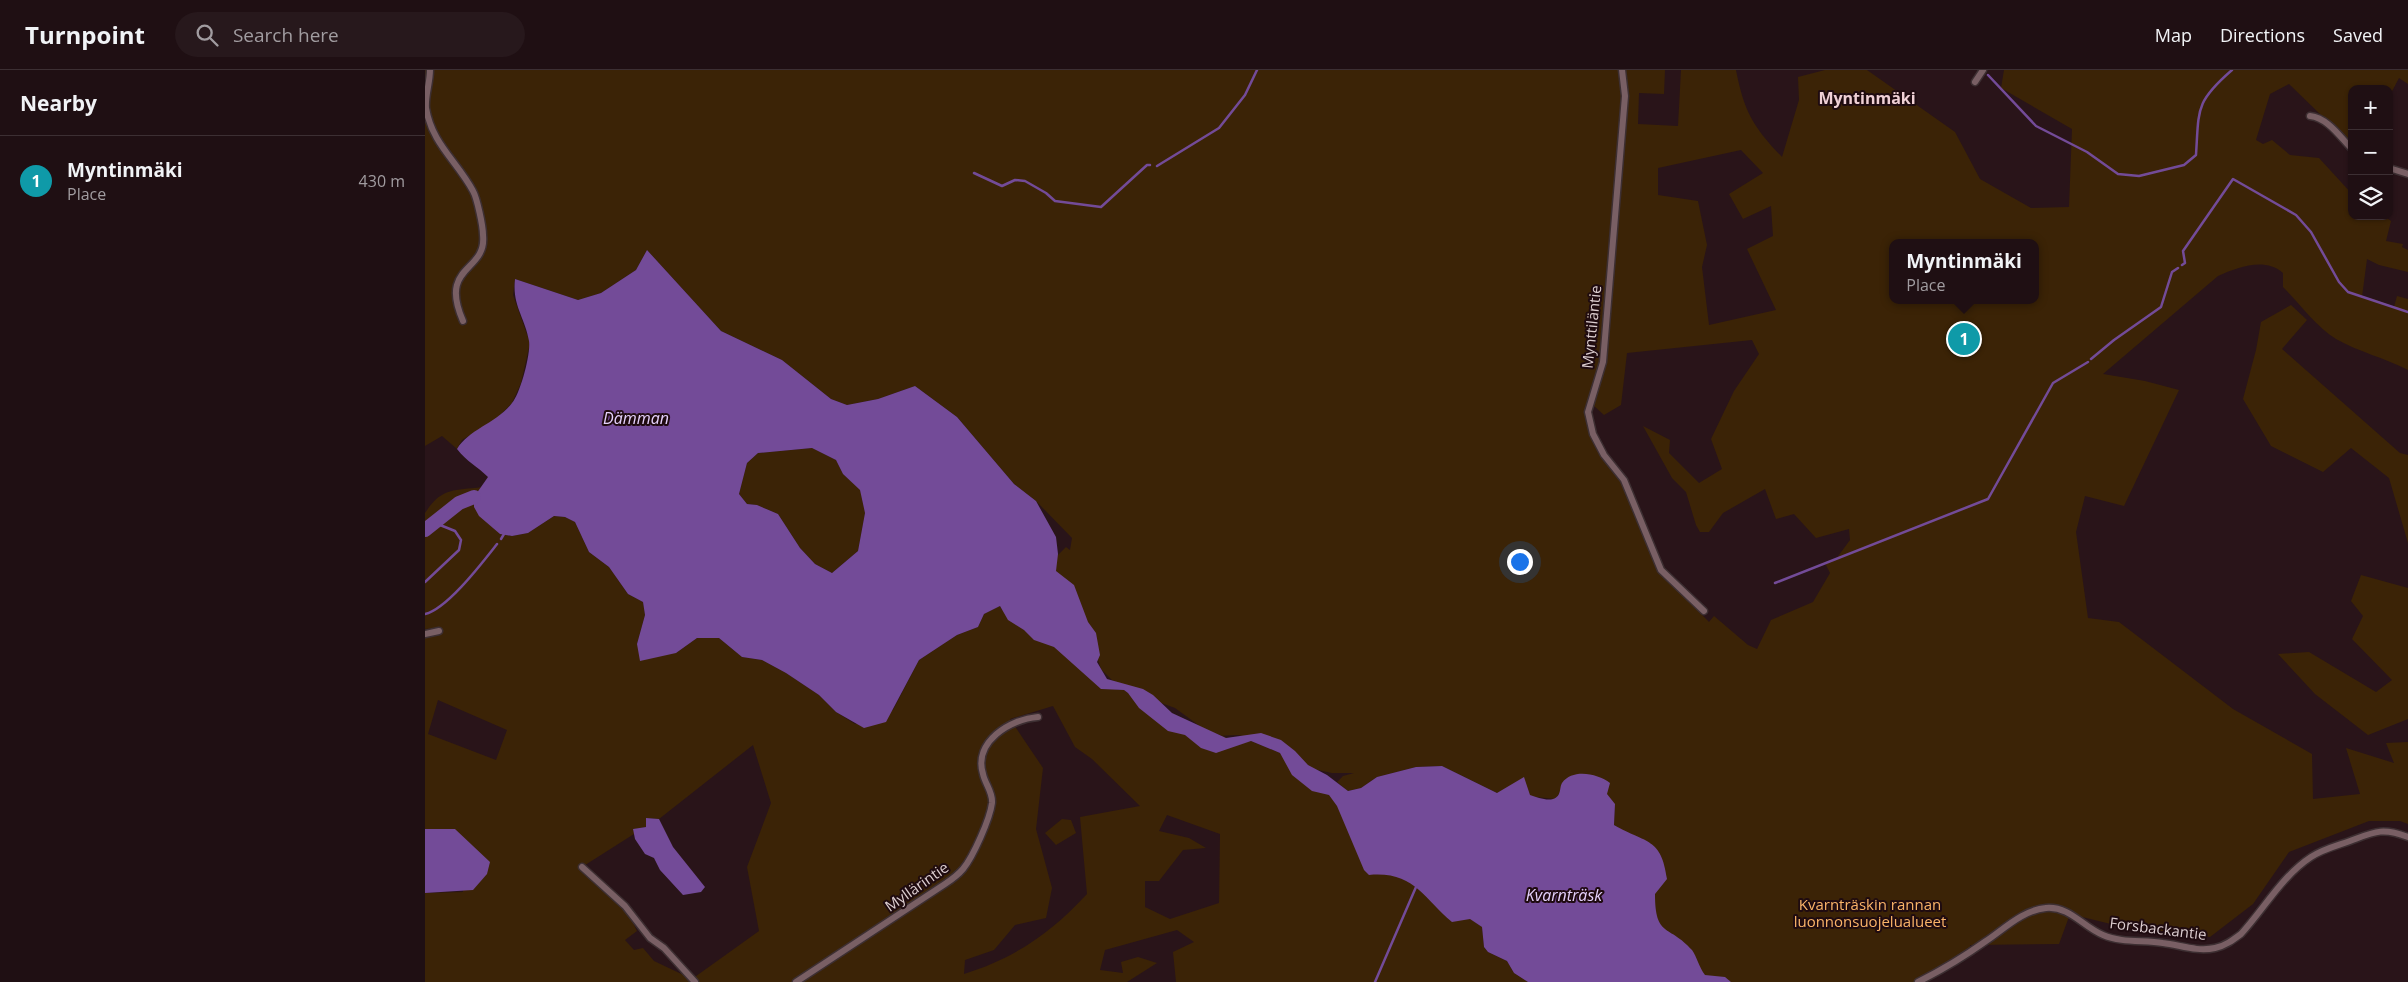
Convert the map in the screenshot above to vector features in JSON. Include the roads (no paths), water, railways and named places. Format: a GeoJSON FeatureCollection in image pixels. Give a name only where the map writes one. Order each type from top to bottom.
{"type":"FeatureCollection","features":[{"type":"Feature","properties":{"kind":"street"},"geometry":{"type":"LineString","coordinates":[[430,70],[426,106],[431,124],[446,154],[473,191],[484,237],[483,247],[479,255],[459,278],[456,285],[458,309],[463,321]]}},
{"type":"Feature","properties":{"kind":"street","name":"Mynttiläntie"},"geometry":{"type":"LineString","coordinates":[[1622,70],[1625,96],[1603,362],[1588,412],[1593,434],[1604,456],[1624,480],[1661,570],[1704,611]]}},
{"type":"Feature","properties":{"kind":"street"},"geometry":{"type":"LineString","coordinates":[[1975,82],[1983,70]]}},
{"type":"Feature","properties":{"kind":"street"},"geometry":{"type":"LineString","coordinates":[[2310,116],[2317,116],[2325,121],[2348,145]]}},
{"type":"Feature","properties":{"kind":"street"},"geometry":{"type":"LineString","coordinates":[[2393,169],[2408,174]]}},
{"type":"Feature","properties":{"kind":"street"},"geometry":{"type":"LineString","coordinates":[[425,634],[439,631]]}},
{"type":"Feature","properties":{"kind":"street","name":"Myllärintie"},"geometry":{"type":"LineString","coordinates":[[796,982],[962,871],[969,860],[992,803],[991,791],[983,775],[980,758],[985,746],[1000,731],[1024,718],[1038,717]]}},
{"type":"Feature","properties":{"kind":"street","name":"Forsbackantie"},"geometry":{"type":"LineString","coordinates":[[1918,982],[1985,942],[2020,918],[2033,911],[2047,908],[2070,914],[2097,932],[2116,939],[2164,943],[2189,948],[2216,948],[2234,940],[2241,934],[2283,882],[2309,858],[2323,850],[2373,832],[2384,830],[2408,837]]}},
{"type":"Feature","properties":{"kind":"street"},"geometry":{"type":"LineString","coordinates":[[581,867],[625,906],[650,938],[664,948],[695,982]]}},
{"type":"Feature","properties":{"kind":"water","name":"Dämman"},"geometry":{"type":"Polygon","coordinates":[[[647,250],[721,331],[782,360],[831,399],[847,405],[878,399],[915,386],[957,417],[1014,484],[1036,501],[1056,537],[1058,554],[1056,571],[1074,585],[1088,622],[1096,633],[1100,655],[1097,662],[1107,679],[1143,689],[1153,695],[1172,713],[1226,738],[1261,733],[1281,740],[1308,765],[1327,775],[1348,791],[1361,788],[1377,777],[1416,767],[1442,766],[1497,793],[1524,777],[1530,795],[1547,800],[1558,796],[1562,783],[1572,775],[1592,775],[1610,783],[1607,794],[1615,804],[1614,825],[1651,843],[1661,856],[1667,879],[1655,894],[1658,918],[1661,924],[1692,950],[1705,975],[1725,977],[1731,982],[1528,982],[1514,973],[1507,961],[1488,952],[1484,947],[1482,927],[1470,919],[1452,922],[1416,888],[1397,877],[1369,875],[1364,870],[1337,806],[1329,795],[1312,791],[1292,775],[1280,753],[1251,741],[1216,753],[1201,748],[1185,735],[1168,731],[1139,708],[1124,690],[1101,689],[1054,647],[1034,640],[1024,630],[1008,620],[1000,606],[984,614],[978,627],[957,635],[919,660],[886,722],[864,728],[836,712],[819,695],[786,673],[762,660],[742,657],[719,638],[697,638],[676,653],[640,661],[637,644],[645,615],[643,602],[628,594],[609,567],[589,552],[575,522],[565,517],[554,516],[528,533],[512,536],[500,534],[479,516],[474,507],[474,497],[488,477],[457,449],[469,436],[506,410],[515,398],[521,383],[527,364],[529,341],[515,297],[515,279],[578,300],[601,293],[636,270],[647,250]],[[812,448],[758,453],[747,463],[739,494],[747,504],[757,505],[778,514],[800,548],[815,564],[832,573],[858,551],[865,513],[860,490],[843,474],[836,460],[812,448]]]}},
{"type":"Feature","properties":{"kind":"water"},"geometry":{"type":"Polygon","coordinates":[[[646,818],[659,819],[673,847],[705,887],[701,892],[683,895],[660,870],[654,858],[645,854],[635,839],[633,829],[646,827],[646,818]]]}},
{"type":"Feature","properties":{"kind":"water"},"geometry":{"type":"Polygon","coordinates":[[[425,829],[455,829],[490,862],[487,874],[473,890],[425,893],[425,829]]]}},
{"type":"Feature","properties":{"kind":"waterway"},"geometry":{"type":"LineString","coordinates":[[1157,166],[1219,128],[1245,95],[1257,70]]}},
{"type":"Feature","properties":{"kind":"waterway"},"geometry":{"type":"LineString","coordinates":[[1988,75],[2036,126],[2087,152],[2118,174],[2139,176],[2184,165],[2196,155],[2201,107],[2211,90],[2232,70]]}},
{"type":"Feature","properties":{"kind":"waterway"},"geometry":{"type":"LineString","coordinates":[[974,173],[1002,186],[1015,180],[1025,181],[1046,193],[1055,201],[1101,207],[1147,165],[1150,165]]}},
{"type":"Feature","properties":{"kind":"waterway"},"geometry":{"type":"LineString","coordinates":[[2182,265],[2185,263],[2183,251],[2233,179],[2296,215],[2311,232],[2339,282],[2348,292],[2408,312]]}},
{"type":"Feature","properties":{"kind":"waterway"},"geometry":{"type":"LineString","coordinates":[[2091,359],[2114,340],[2161,307],[2172,272],[2178,268]]}},
{"type":"Feature","properties":{"kind":"waterway"},"geometry":{"type":"LineString","coordinates":[[1775,583],[1988,499],[2053,383],[2088,362]]}},
{"type":"Feature","properties":{"kind":"waterway"},"geometry":{"type":"LineString","coordinates":[[425,530],[459,503],[474,497]]}},
{"type":"Feature","properties":{"kind":"waterway"},"geometry":{"type":"LineString","coordinates":[[425,582],[459,550],[461,540],[455,531],[435,523]]}},
{"type":"Feature","properties":{"kind":"waterway"},"geometry":{"type":"LineString","coordinates":[[501,539],[504,534]]}},
{"type":"Feature","properties":{"kind":"waterway"},"geometry":{"type":"LineString","coordinates":[[425,614],[443,604],[453,595],[497,544]]}},
{"type":"Feature","properties":{"kind":"waterway"},"geometry":{"type":"LineString","coordinates":[[1375,982],[1416,887]]}},
{"type":"Feature","properties":{"kind":"place","name":"Myntinmäki"},"geometry":{"type":"Point","coordinates":[1964,339]}},
{"type":"Feature","properties":{"kind":"district","name":"Myntinmäki"},"geometry":{"type":"Point","coordinates":[1867,98]}},
{"type":"Feature","properties":{"kind":"water label","name":"Kvarnträsk"},"geometry":{"type":"Point","coordinates":[1564,895]}},
{"type":"Feature","properties":{"kind":"park label","name":"Kvarnträskin rannan luonnonsuojelualueet"},"geometry":{"type":"Point","coordinates":[1870,914]}}]}
